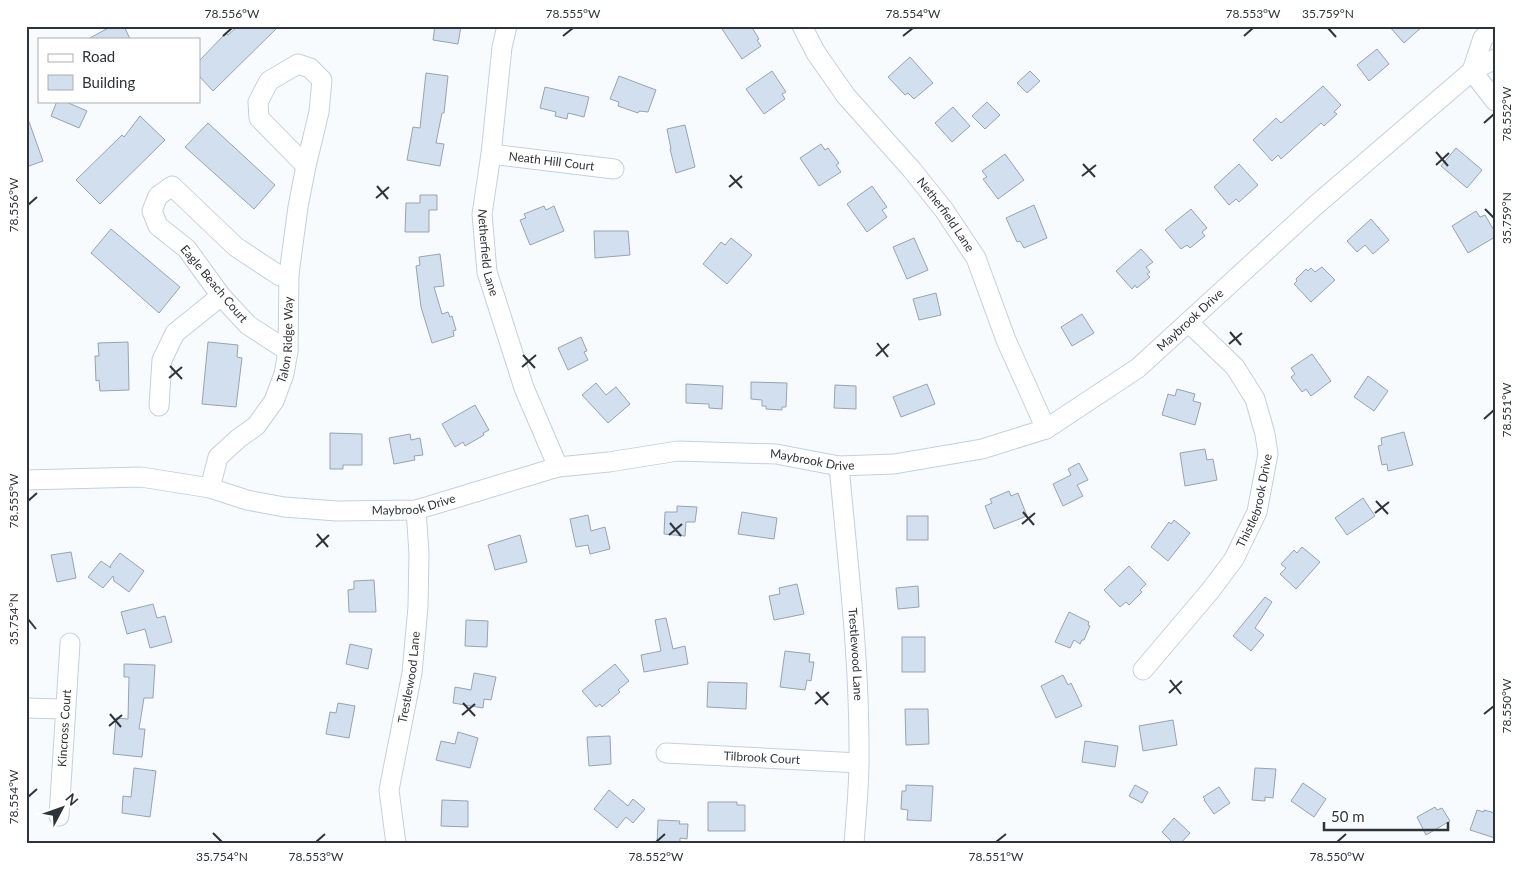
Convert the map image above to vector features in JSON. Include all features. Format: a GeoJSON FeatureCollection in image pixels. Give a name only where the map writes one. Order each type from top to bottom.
{"type":"FeatureCollection","features":[{"type":"Feature","properties":{"kind":"street","name":"Netherfield Lane"},"geometry":{"type":"LineString","coordinates":[[507,26],[502,47],[491,154],[482,214],[487,272],[524,388],[558,467]]}},
{"type":"Feature","properties":{"kind":"street","name":"Netherfield Lane"},"geometry":{"type":"LineString","coordinates":[[802,26],[816,53],[846,96],[912,170],[944,210],[976,258],[1006,340],[1046,428]]}},
{"type":"Feature","properties":{"kind":"street"},"geometry":{"type":"LineString","coordinates":[[1495,28],[1483,38],[1472,71],[1495,101]]}},
{"type":"Feature","properties":{"kind":"street","name":"Maybrook Drive"},"geometry":{"type":"LineString","coordinates":[[26,480],[141,477],[210,488],[247,500],[284,508],[337,511],[416,510],[558,467],[609,462],[678,451],[776,454],[838,466],[894,464],[982,450],[1046,428],[1138,368],[1316,206],[1472,71],[1495,59]]}},
{"type":"Feature","properties":{"kind":"street","name":"Talon Ridge Way"},"geometry":{"type":"LineString","coordinates":[[210,488],[218,457],[256,426],[274,401],[284,374],[288,351],[289,274],[298,207],[318,112],[322,80],[310,68],[298,64],[269,81],[258,102],[259,118],[306,166]]}},
{"type":"Feature","properties":{"kind":"street","name":"Neath Hill Court"},"geometry":{"type":"LineString","coordinates":[[491,154],[614,169]]}},
{"type":"Feature","properties":{"kind":"street","name":"Eagle Beach Court"},"geometry":{"type":"LineString","coordinates":[[288,351],[248,325],[221,296],[187,249],[158,226],[152,211],[158,196],[172,186],[236,247],[280,276],[289,274]]}},
{"type":"Feature","properties":{"kind":"street"},"geometry":{"type":"LineString","coordinates":[[159,406],[162,360],[175,333],[221,296]]}},
{"type":"Feature","properties":{"kind":"street","name":"Thistlebrook Drive"},"geometry":{"type":"LineString","coordinates":[[1142,670],[1210,591],[1234,559],[1257,512],[1268,454],[1265,434],[1255,399],[1235,367],[1188,322]]}},
{"type":"Feature","properties":{"kind":"street","name":"Trestlewood Lane"},"geometry":{"type":"LineString","coordinates":[[838,466],[853,624],[859,725],[859,763],[854,844]]}},
{"type":"Feature","properties":{"kind":"street","name":"Trestlewood Lane"},"geometry":{"type":"LineString","coordinates":[[396,844],[389,790],[413,663],[418,607],[419,553],[416,510]]}},
{"type":"Feature","properties":{"kind":"street","name":"Kincross Court"},"geometry":{"type":"LineString","coordinates":[[59,816],[64,708],[70,643]]}},
{"type":"Feature","properties":{"kind":"street"},"geometry":{"type":"LineString","coordinates":[[26,708],[64,708]]}},
{"type":"Feature","properties":{"kind":"street","name":"Tilbrook Court"},"geometry":{"type":"LineString","coordinates":[[666,754],[859,763]]}},
{"type":"Feature","properties":{"kind":"building"},"geometry":{"type":"Polygon","coordinates":[[[112,26],[124,26],[130,38],[90,38],[112,26]]]}},
{"type":"Feature","properties":{"kind":"building"},"geometry":{"type":"Polygon","coordinates":[[[238,26],[279,26],[213,91],[200,77],[200,60],[226,33],[228,35],[238,26]]]}},
{"type":"Feature","properties":{"kind":"building"},"geometry":{"type":"Polygon","coordinates":[[[435,26],[461,26],[458,44],[433,40],[435,26]]]}},
{"type":"Feature","properties":{"kind":"building"},"geometry":{"type":"Polygon","coordinates":[[[720,26],[751,26],[761,46],[742,59],[720,26]]]}},
{"type":"Feature","properties":{"kind":"building"},"geometry":{"type":"Polygon","coordinates":[[[1389,26],[1423,26],[1404,43],[1389,26]]]}},
{"type":"Feature","properties":{"kind":"building"},"geometry":{"type":"Polygon","coordinates":[[[1377,49],[1389,64],[1369,81],[1357,65],[1377,49]]]}},
{"type":"Feature","properties":{"kind":"building"},"geometry":{"type":"Polygon","coordinates":[[[910,57],[933,83],[914,99],[908,93],[905,95],[888,77],[910,57]]]}},
{"type":"Feature","properties":{"kind":"building"},"geometry":{"type":"Polygon","coordinates":[[[772,71],[786,92],[782,94],[785,99],[764,114],[746,89],[772,71]]]}},
{"type":"Feature","properties":{"kind":"building"},"geometry":{"type":"Polygon","coordinates":[[[1030,71],[1040,81],[1027,93],[1017,83],[1030,71]]]}},
{"type":"Feature","properties":{"kind":"building"},"geometry":{"type":"Polygon","coordinates":[[[426,73],[448,76],[444,113],[442,113],[436,143],[444,144],[440,166],[407,160],[413,127],[420,128],[426,73]]]}},
{"type":"Feature","properties":{"kind":"building"},"geometry":{"type":"Polygon","coordinates":[[[619,76],[656,90],[648,112],[639,111],[638,113],[618,106],[619,102],[610,99],[619,76]]]}},
{"type":"Feature","properties":{"kind":"building"},"geometry":{"type":"Polygon","coordinates":[[[1323,86],[1341,105],[1334,112],[1337,114],[1324,126],[1321,123],[1281,159],[1278,155],[1272,161],[1253,140],[1276,118],[1281,123],[1323,86]]]}},
{"type":"Feature","properties":{"kind":"building"},"geometry":{"type":"Polygon","coordinates":[[[545,87],[589,97],[584,117],[568,113],[567,119],[555,116],[556,112],[540,108],[545,87]]]}},
{"type":"Feature","properties":{"kind":"building"},"geometry":{"type":"Polygon","coordinates":[[[57,102],[66,102],[87,111],[79,128],[51,116],[57,102]]]}},
{"type":"Feature","properties":{"kind":"building"},"geometry":{"type":"Polygon","coordinates":[[[987,102],[1000,115],[985,129],[972,116],[987,102]]]}},
{"type":"Feature","properties":{"kind":"building"},"geometry":{"type":"Polygon","coordinates":[[[953,107],[970,126],[952,142],[935,123],[953,107]]]}},
{"type":"Feature","properties":{"kind":"building"},"geometry":{"type":"Polygon","coordinates":[[[140,116],[165,140],[100,204],[76,180],[122,135],[124,137],[140,116]]]}},
{"type":"Feature","properties":{"kind":"building"},"geometry":{"type":"Polygon","coordinates":[[[28,119],[43,161],[26,167],[26,120],[28,119]]]}},
{"type":"Feature","properties":{"kind":"building"},"geometry":{"type":"Polygon","coordinates":[[[208,123],[275,185],[254,209],[185,147],[208,123]]]}},
{"type":"Feature","properties":{"kind":"building"},"geometry":{"type":"Polygon","coordinates":[[[685,125],[695,167],[676,173],[667,129],[685,125]]]}},
{"type":"Feature","properties":{"kind":"building"},"geometry":{"type":"Polygon","coordinates":[[[821,144],[825,150],[828,148],[839,163],[836,165],[841,172],[819,186],[800,158],[821,144]]]}},
{"type":"Feature","properties":{"kind":"building"},"geometry":{"type":"Polygon","coordinates":[[[1456,148],[1482,170],[1467,188],[1441,166],[1456,148]]]}},
{"type":"Feature","properties":{"kind":"building"},"geometry":{"type":"Polygon","coordinates":[[[1005,154],[1024,180],[998,199],[983,179],[987,177],[982,171],[1005,154]]]}},
{"type":"Feature","properties":{"kind":"building"},"geometry":{"type":"Polygon","coordinates":[[[1239,164],[1258,185],[1239,202],[1236,199],[1229,205],[1214,187],[1239,164]]]}},
{"type":"Feature","properties":{"kind":"building"},"geometry":{"type":"Polygon","coordinates":[[[872,186],[887,207],[882,210],[887,217],[867,232],[847,204],[872,186]]]}},
{"type":"Feature","properties":{"kind":"building"},"geometry":{"type":"Polygon","coordinates":[[[420,195],[437,195],[437,210],[429,210],[429,232],[405,232],[406,203],[420,203],[420,195]]]}},
{"type":"Feature","properties":{"kind":"building"},"geometry":{"type":"Polygon","coordinates":[[[1034,205],[1047,238],[1024,248],[1020,241],[1017,242],[1006,218],[1034,205]]]}},
{"type":"Feature","properties":{"kind":"building"},"geometry":{"type":"Polygon","coordinates":[[[544,206],[546,210],[554,206],[564,231],[530,245],[520,220],[526,218],[524,214],[544,206]]]}},
{"type":"Feature","properties":{"kind":"building"},"geometry":{"type":"Polygon","coordinates":[[[1191,209],[1207,228],[1202,232],[1205,236],[1190,248],[1187,245],[1181,249],[1165,230],[1191,209]]]}},
{"type":"Feature","properties":{"kind":"building"},"geometry":{"type":"Polygon","coordinates":[[[1476,211],[1480,217],[1485,215],[1495,232],[1495,237],[1468,253],[1452,226],[1476,211]]]}},
{"type":"Feature","properties":{"kind":"building"},"geometry":{"type":"Polygon","coordinates":[[[1371,219],[1389,240],[1373,254],[1365,245],[1357,252],[1347,241],[1371,219]]]}},
{"type":"Feature","properties":{"kind":"building"},"geometry":{"type":"Polygon","coordinates":[[[111,229],[180,287],[159,313],[91,253],[111,229]]]}},
{"type":"Feature","properties":{"kind":"building"},"geometry":{"type":"Polygon","coordinates":[[[594,231],[628,231],[630,255],[595,258],[594,231]]]}},
{"type":"Feature","properties":{"kind":"building"},"geometry":{"type":"Polygon","coordinates":[[[731,238],[752,255],[727,284],[703,264],[721,242],[725,245],[731,238]]]}},
{"type":"Feature","properties":{"kind":"building"},"geometry":{"type":"Polygon","coordinates":[[[914,238],[928,270],[907,279],[893,247],[914,238]]]}},
{"type":"Feature","properties":{"kind":"building"},"geometry":{"type":"Polygon","coordinates":[[[1141,249],[1153,262],[1146,267],[1150,272],[1147,274],[1150,277],[1137,288],[1135,285],[1132,289],[1116,271],[1141,249]]]}},
{"type":"Feature","properties":{"kind":"building"},"geometry":{"type":"Polygon","coordinates":[[[440,254],[444,286],[434,287],[442,314],[448,312],[450,317],[452,316],[456,330],[453,331],[454,336],[432,343],[421,307],[416,266],[420,265],[419,257],[440,254]]]}},
{"type":"Feature","properties":{"kind":"building"},"geometry":{"type":"Polygon","coordinates":[[[1322,267],[1335,280],[1311,302],[1294,284],[1297,281],[1296,279],[1306,269],[1308,271],[1311,268],[1315,272],[1322,267]]]}},
{"type":"Feature","properties":{"kind":"building"},"geometry":{"type":"Polygon","coordinates":[[[936,293],[941,315],[919,320],[913,299],[936,293]]]}},
{"type":"Feature","properties":{"kind":"building"},"geometry":{"type":"Polygon","coordinates":[[[1082,314],[1094,333],[1072,346],[1061,327],[1082,314]]]}},
{"type":"Feature","properties":{"kind":"building"},"geometry":{"type":"Polygon","coordinates":[[[581,337],[587,351],[584,352],[588,360],[568,370],[558,348],[581,337]]]}},
{"type":"Feature","properties":{"kind":"building"},"geometry":{"type":"Polygon","coordinates":[[[128,342],[129,390],[100,391],[99,380],[96,381],[95,356],[99,356],[98,343],[128,342]]]}},
{"type":"Feature","properties":{"kind":"building"},"geometry":{"type":"Polygon","coordinates":[[[208,342],[238,345],[237,357],[242,358],[236,407],[202,404],[208,342]]]}},
{"type":"Feature","properties":{"kind":"building"},"geometry":{"type":"Polygon","coordinates":[[[1312,354],[1331,381],[1311,396],[1306,389],[1302,392],[1291,377],[1295,374],[1291,368],[1312,354]]]}},
{"type":"Feature","properties":{"kind":"building"},"geometry":{"type":"Polygon","coordinates":[[[1368,376],[1388,391],[1374,411],[1354,397],[1368,376]]]}},
{"type":"Feature","properties":{"kind":"building"},"geometry":{"type":"Polygon","coordinates":[[[751,382],[787,383],[786,407],[782,407],[782,410],[766,409],[766,406],[762,406],[762,400],[751,399],[751,382]]]}},
{"type":"Feature","properties":{"kind":"building"},"geometry":{"type":"Polygon","coordinates":[[[596,383],[606,395],[616,387],[630,404],[608,423],[582,395],[596,383]]]}},
{"type":"Feature","properties":{"kind":"building"},"geometry":{"type":"Polygon","coordinates":[[[686,384],[723,386],[722,409],[709,408],[709,404],[686,403],[686,384]]]}},
{"type":"Feature","properties":{"kind":"building"},"geometry":{"type":"Polygon","coordinates":[[[927,384],[935,404],[901,417],[893,397],[927,384]]]}},
{"type":"Feature","properties":{"kind":"building"},"geometry":{"type":"Polygon","coordinates":[[[835,385],[856,386],[856,409],[834,408],[835,385]]]}},
{"type":"Feature","properties":{"kind":"building"},"geometry":{"type":"Polygon","coordinates":[[[1177,389],[1195,394],[1193,401],[1201,403],[1195,425],[1162,415],[1168,394],[1175,396],[1177,389]]]}},
{"type":"Feature","properties":{"kind":"building"},"geometry":{"type":"Polygon","coordinates":[[[475,405],[489,430],[465,446],[463,442],[455,447],[442,424],[475,405]]]}},
{"type":"Feature","properties":{"kind":"building"},"geometry":{"type":"Polygon","coordinates":[[[1404,432],[1413,465],[1388,471],[1387,464],[1382,465],[1378,446],[1382,445],[1381,438],[1404,432]]]}},
{"type":"Feature","properties":{"kind":"building"},"geometry":{"type":"Polygon","coordinates":[[[330,433],[362,434],[362,465],[343,465],[343,469],[330,469],[330,433]]]}},
{"type":"Feature","properties":{"kind":"building"},"geometry":{"type":"Polygon","coordinates":[[[410,434],[411,440],[420,438],[423,455],[414,456],[415,460],[394,464],[389,438],[410,434]]]}},
{"type":"Feature","properties":{"kind":"building"},"geometry":{"type":"Polygon","coordinates":[[[1205,449],[1207,460],[1213,459],[1217,480],[1185,486],[1180,453],[1205,449]]]}},
{"type":"Feature","properties":{"kind":"building"},"geometry":{"type":"Polygon","coordinates":[[[1079,463],[1088,480],[1077,485],[1083,496],[1063,506],[1053,484],[1071,475],[1068,469],[1079,463]]]}},
{"type":"Feature","properties":{"kind":"building"},"geometry":{"type":"Polygon","coordinates":[[[1009,491],[1011,496],[1018,493],[1027,516],[994,529],[985,506],[992,503],[990,499],[1009,491]]]}},
{"type":"Feature","properties":{"kind":"building"},"geometry":{"type":"Polygon","coordinates":[[[1363,498],[1375,516],[1347,535],[1335,518],[1363,498]]]}},
{"type":"Feature","properties":{"kind":"building"},"geometry":{"type":"Polygon","coordinates":[[[677,506],[697,507],[695,522],[686,522],[685,536],[664,534],[665,512],[677,512],[677,506]]]}},
{"type":"Feature","properties":{"kind":"building"},"geometry":{"type":"Polygon","coordinates":[[[742,512],[777,518],[774,539],[738,534],[742,512]]]}},
{"type":"Feature","properties":{"kind":"building"},"geometry":{"type":"Polygon","coordinates":[[[588,515],[591,531],[605,527],[610,549],[590,554],[588,545],[576,547],[570,519],[588,515]]]}},
{"type":"Feature","properties":{"kind":"building"},"geometry":{"type":"Polygon","coordinates":[[[907,516],[928,516],[928,540],[907,540],[907,516]]]}},
{"type":"Feature","properties":{"kind":"building"},"geometry":{"type":"Polygon","coordinates":[[[1174,520],[1190,533],[1168,561],[1151,547],[1169,522],[1171,524],[1174,520]]]}},
{"type":"Feature","properties":{"kind":"building"},"geometry":{"type":"Polygon","coordinates":[[[520,535],[527,562],[495,570],[488,545],[520,535]]]}},
{"type":"Feature","properties":{"kind":"building"},"geometry":{"type":"Polygon","coordinates":[[[1302,547],[1320,562],[1296,589],[1280,574],[1286,568],[1281,564],[1294,550],[1297,553],[1302,547]]]}},
{"type":"Feature","properties":{"kind":"building"},"geometry":{"type":"Polygon","coordinates":[[[71,552],[76,578],[57,582],[51,555],[71,552]]]}},
{"type":"Feature","properties":{"kind":"building"},"geometry":{"type":"Polygon","coordinates":[[[120,553],[144,571],[129,592],[114,581],[113,576],[103,588],[88,577],[101,561],[111,568],[110,566],[120,553]]]}},
{"type":"Feature","properties":{"kind":"building"},"geometry":{"type":"Polygon","coordinates":[[[1129,566],[1146,584],[1140,590],[1142,592],[1129,605],[1126,602],[1120,607],[1104,590],[1129,566]]]}},
{"type":"Feature","properties":{"kind":"building"},"geometry":{"type":"Polygon","coordinates":[[[374,580],[376,612],[349,612],[348,590],[354,589],[354,581],[374,580]]]}},
{"type":"Feature","properties":{"kind":"building"},"geometry":{"type":"Polygon","coordinates":[[[797,584],[804,614],[774,620],[769,596],[780,594],[779,588],[797,584]]]}},
{"type":"Feature","properties":{"kind":"building"},"geometry":{"type":"Polygon","coordinates":[[[918,586],[919,607],[898,609],[896,588],[918,586]]]}},
{"type":"Feature","properties":{"kind":"building"},"geometry":{"type":"Polygon","coordinates":[[[1265,597],[1272,602],[1255,628],[1264,635],[1251,651],[1233,636],[1265,597]]]}},
{"type":"Feature","properties":{"kind":"building"},"geometry":{"type":"Polygon","coordinates":[[[153,604],[157,618],[165,616],[172,642],[150,648],[145,629],[127,634],[121,612],[153,604]]]}},
{"type":"Feature","properties":{"kind":"building"},"geometry":{"type":"Polygon","coordinates":[[[1069,612],[1089,622],[1088,625],[1090,626],[1084,640],[1080,644],[1074,640],[1070,648],[1055,642],[1069,612]]]}},
{"type":"Feature","properties":{"kind":"building"},"geometry":{"type":"Polygon","coordinates":[[[666,618],[673,649],[685,646],[688,664],[644,672],[641,655],[661,651],[655,620],[666,618]]]}},
{"type":"Feature","properties":{"kind":"building"},"geometry":{"type":"Polygon","coordinates":[[[466,620],[488,621],[487,647],[465,646],[466,620]]]}},
{"type":"Feature","properties":{"kind":"building"},"geometry":{"type":"Polygon","coordinates":[[[902,637],[925,637],[925,672],[902,672],[902,637]]]}},
{"type":"Feature","properties":{"kind":"building"},"geometry":{"type":"Polygon","coordinates":[[[350,644],[372,649],[368,669],[346,664],[350,644]]]}},
{"type":"Feature","properties":{"kind":"building"},"geometry":{"type":"Polygon","coordinates":[[[785,651],[810,654],[809,662],[814,662],[811,681],[807,680],[805,690],[780,687],[785,651]]]}},
{"type":"Feature","properties":{"kind":"building"},"geometry":{"type":"Polygon","coordinates":[[[124,664],[155,665],[153,698],[144,698],[139,729],[145,729],[142,757],[113,754],[116,718],[128,719],[129,677],[124,677],[124,664]]]}},
{"type":"Feature","properties":{"kind":"building"},"geometry":{"type":"Polygon","coordinates":[[[615,664],[629,681],[618,690],[620,692],[602,707],[600,704],[596,707],[582,691],[615,664]]]}},
{"type":"Feature","properties":{"kind":"building"},"geometry":{"type":"Polygon","coordinates":[[[474,673],[496,677],[491,700],[484,699],[483,708],[453,703],[455,687],[471,690],[474,673]]]}},
{"type":"Feature","properties":{"kind":"building"},"geometry":{"type":"Polygon","coordinates":[[[1063,675],[1068,685],[1071,683],[1082,706],[1056,718],[1041,686],[1063,675]]]}},
{"type":"Feature","properties":{"kind":"building"},"geometry":{"type":"Polygon","coordinates":[[[708,682],[747,683],[746,709],[707,707],[708,682]]]}},
{"type":"Feature","properties":{"kind":"building"},"geometry":{"type":"Polygon","coordinates":[[[338,703],[355,706],[349,738],[326,734],[330,712],[336,713],[338,703]]]}},
{"type":"Feature","properties":{"kind":"building"},"geometry":{"type":"Polygon","coordinates":[[[905,709],[928,709],[929,744],[906,745],[905,709]]]}},
{"type":"Feature","properties":{"kind":"building"},"geometry":{"type":"Polygon","coordinates":[[[1173,720],[1177,745],[1143,751],[1139,726],[1173,720]]]}},
{"type":"Feature","properties":{"kind":"building"},"geometry":{"type":"Polygon","coordinates":[[[458,732],[478,738],[470,768],[436,760],[441,741],[455,744],[458,732]]]}},
{"type":"Feature","properties":{"kind":"building"},"geometry":{"type":"Polygon","coordinates":[[[610,736],[611,764],[589,766],[587,737],[610,736]]]}},
{"type":"Feature","properties":{"kind":"building"},"geometry":{"type":"Polygon","coordinates":[[[1085,741],[1118,746],[1115,767],[1082,762],[1085,741]]]}},
{"type":"Feature","properties":{"kind":"building"},"geometry":{"type":"Polygon","coordinates":[[[134,768],[156,771],[150,817],[122,813],[123,796],[131,797],[134,768]]]}},
{"type":"Feature","properties":{"kind":"building"},"geometry":{"type":"Polygon","coordinates":[[[1255,768],[1276,769],[1273,798],[1265,797],[1265,801],[1252,800],[1255,768]]]}},
{"type":"Feature","properties":{"kind":"building"},"geometry":{"type":"Polygon","coordinates":[[[1303,783],[1326,799],[1314,817],[1291,801],[1303,783]]]}},
{"type":"Feature","properties":{"kind":"building"},"geometry":{"type":"Polygon","coordinates":[[[906,785],[933,786],[931,821],[907,820],[908,810],[901,809],[902,791],[906,791],[906,785]]]}},
{"type":"Feature","properties":{"kind":"building"},"geometry":{"type":"Polygon","coordinates":[[[1135,785],[1148,792],[1142,803],[1129,796],[1135,785]]]}},
{"type":"Feature","properties":{"kind":"building"},"geometry":{"type":"Polygon","coordinates":[[[1219,787],[1230,803],[1214,814],[1203,797],[1219,787]]]}},
{"type":"Feature","properties":{"kind":"building"},"geometry":{"type":"Polygon","coordinates":[[[609,790],[628,806],[633,799],[645,809],[633,823],[626,817],[617,828],[594,809],[609,790]]]}},
{"type":"Feature","properties":{"kind":"building"},"geometry":{"type":"Polygon","coordinates":[[[442,800],[468,801],[468,827],[441,826],[442,800]]]}},
{"type":"Feature","properties":{"kind":"building"},"geometry":{"type":"Polygon","coordinates":[[[708,802],[737,802],[737,805],[745,805],[745,831],[708,831],[708,802]]]}},
{"type":"Feature","properties":{"kind":"building"},"geometry":{"type":"Polygon","coordinates":[[[1435,807],[1437,810],[1442,808],[1450,821],[1426,835],[1417,817],[1435,807]]]}},
{"type":"Feature","properties":{"kind":"building"},"geometry":{"type":"Polygon","coordinates":[[[1477,810],[1495,813],[1495,838],[1470,830],[1477,810]]]}},
{"type":"Feature","properties":{"kind":"building"},"geometry":{"type":"Polygon","coordinates":[[[1174,818],[1190,833],[1180,844],[1174,844],[1162,832],[1174,818]]]}},
{"type":"Feature","properties":{"kind":"building"},"geometry":{"type":"Polygon","coordinates":[[[658,820],[680,821],[679,824],[688,824],[687,839],[680,838],[680,844],[657,844],[658,820]]]}}]}
